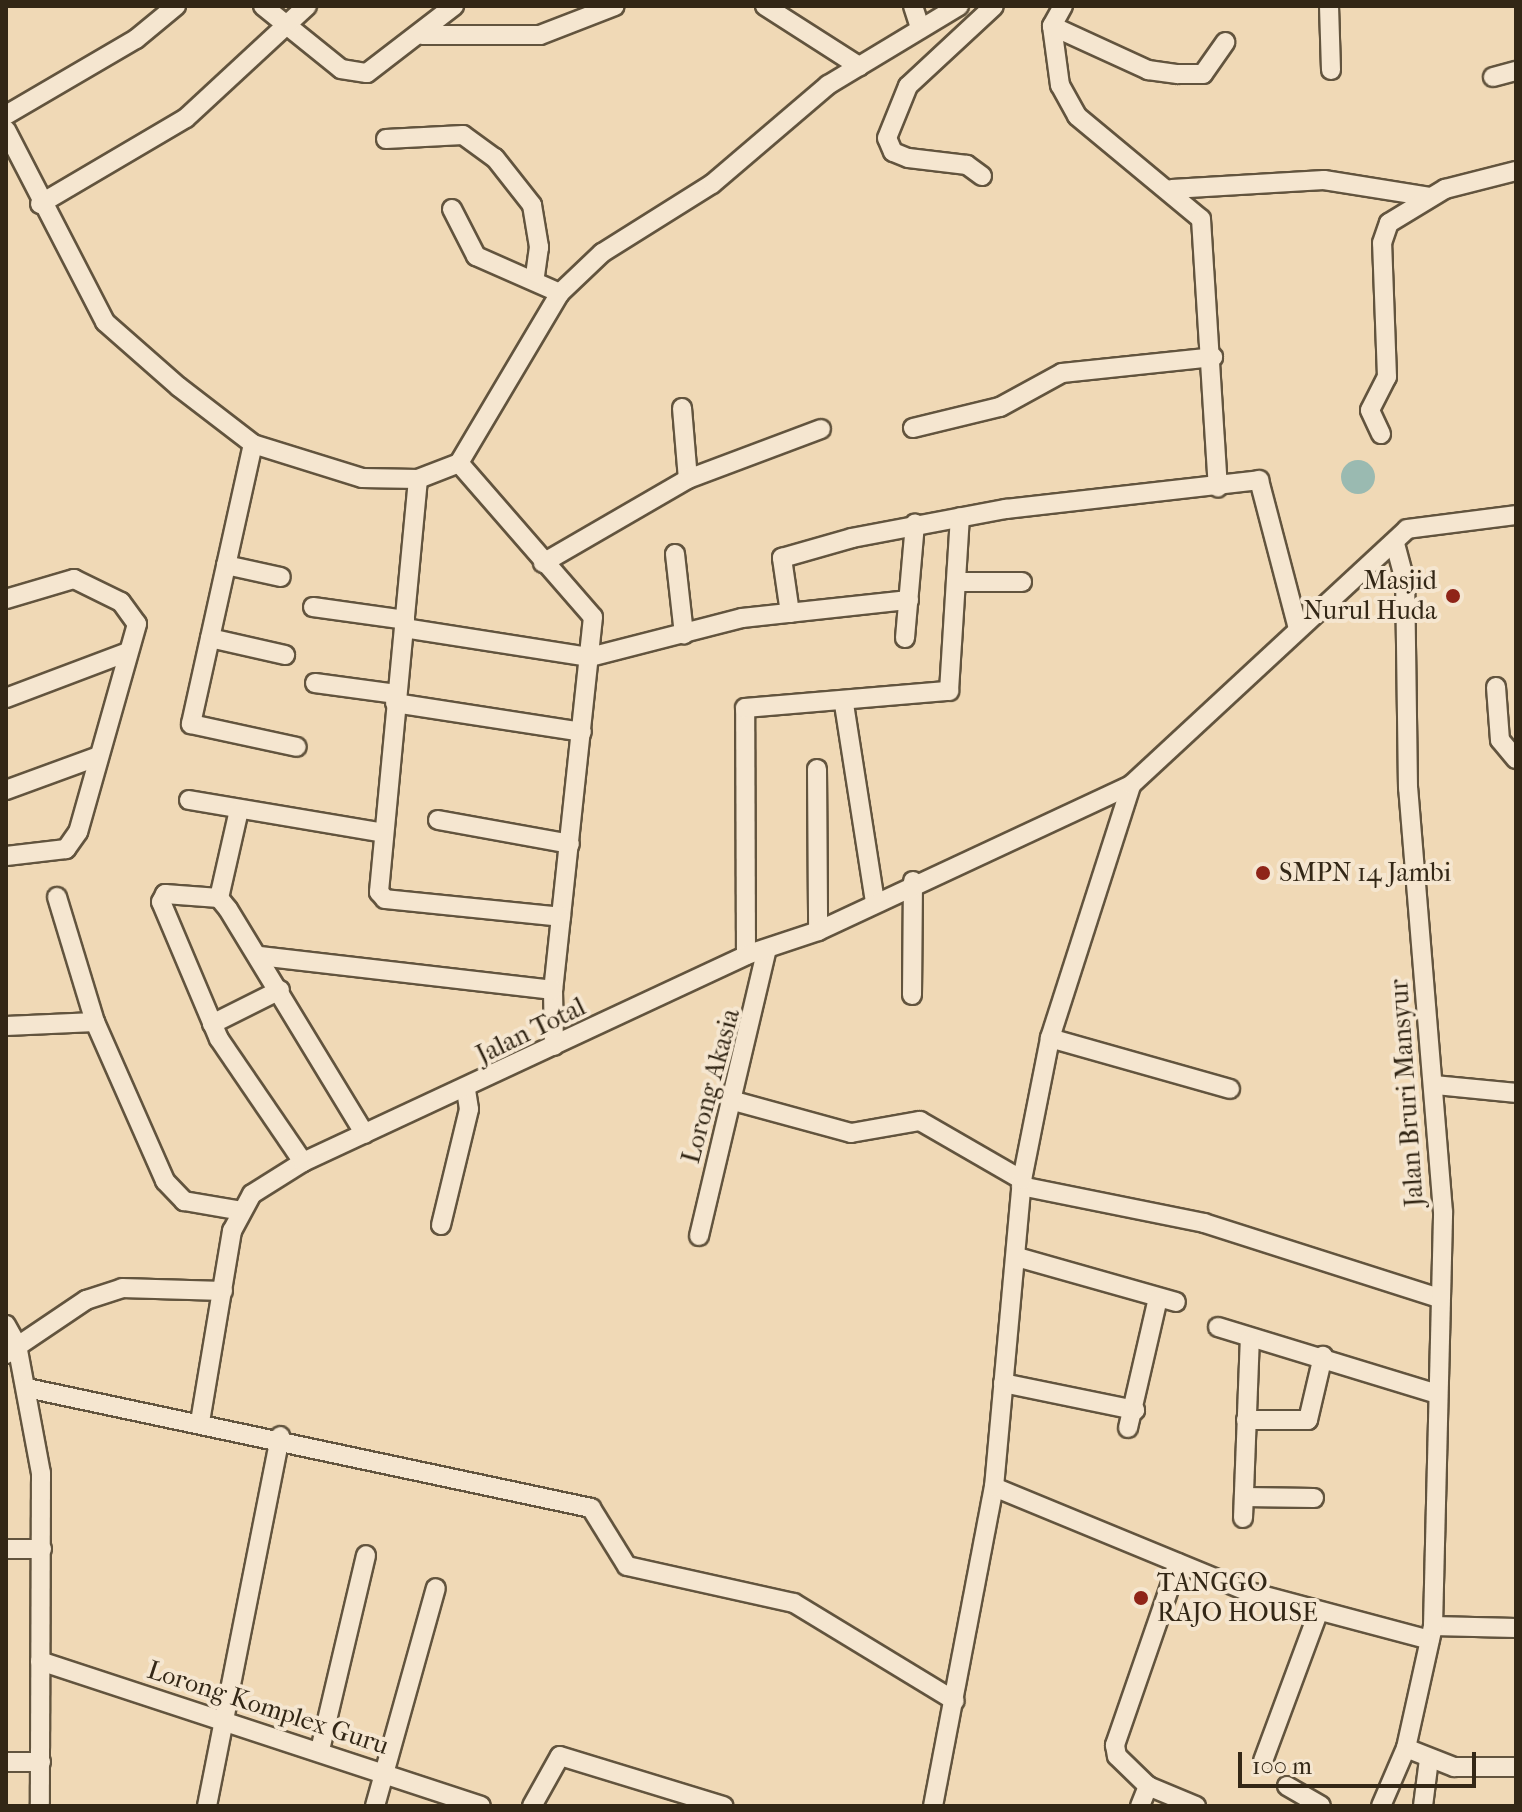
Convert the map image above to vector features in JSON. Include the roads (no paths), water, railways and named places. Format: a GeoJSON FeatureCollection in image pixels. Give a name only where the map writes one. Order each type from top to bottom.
{"type":"FeatureCollection","features":[{"type":"Feature","properties":{"kind":"street"},"geometry":{"type":"LineString","coordinates":[[6,115],[136,39],[176,6]]}},
{"type":"Feature","properties":{"kind":"street"},"geometry":{"type":"LineString","coordinates":[[263,6],[285,28],[341,69],[367,73],[422,35],[454,6]]}},
{"type":"Feature","properties":{"kind":"street"},"geometry":{"type":"LineString","coordinates":[[40,204],[186,118],[307,6]]}},
{"type":"Feature","properties":{"kind":"street"},"geometry":{"type":"LineString","coordinates":[[422,35],[540,35],[615,6]]}},
{"type":"Feature","properties":{"kind":"street"},"geometry":{"type":"LineString","coordinates":[[765,6],[859,66]]}},
{"type":"Feature","properties":{"kind":"street"},"geometry":{"type":"LineString","coordinates":[[913,6],[920,28]]}},
{"type":"Feature","properties":{"kind":"street"},"geometry":{"type":"LineString","coordinates":[[6,130],[40,204],[105,322],[253,444],[362,478],[418,479],[459,463],[560,293],[602,253],[712,184],[859,66],[959,6]]}},
{"type":"Feature","properties":{"kind":"street"},"geometry":{"type":"LineString","coordinates":[[982,176],[967,165],[908,158],[893,152],[887,138],[908,86],[994,6]]}},
{"type":"Feature","properties":{"kind":"street"},"geometry":{"type":"LineString","coordinates":[[1063,6],[1052,26],[1060,85],[1077,116],[1172,189],[1201,219],[1208,242],[1218,487]]}},
{"type":"Feature","properties":{"kind":"street"},"geometry":{"type":"LineString","coordinates":[[1329,6],[1331,70]]}},
{"type":"Feature","properties":{"kind":"street"},"geometry":{"type":"LineString","coordinates":[[1052,26],[1148,70],[1178,74],[1203,74],[1225,42]]}},
{"type":"Feature","properties":{"kind":"street"},"geometry":{"type":"LineString","coordinates":[[1493,77],[1516,71]]}},
{"type":"Feature","properties":{"kind":"street"},"geometry":{"type":"LineString","coordinates":[[386,139],[463,135],[495,158],[532,205],[539,247],[534,281]]}},
{"type":"Feature","properties":{"kind":"street"},"geometry":{"type":"LineString","coordinates":[[1381,434],[1370,410],[1387,377],[1382,243],[1396,215],[1430,197],[1516,171]]}},
{"type":"Feature","properties":{"kind":"street"},"geometry":{"type":"LineString","coordinates":[[1172,189],[1324,180],[1430,197]]}},
{"type":"Feature","properties":{"kind":"street"},"geometry":{"type":"LineString","coordinates":[[452,209],[476,256],[560,293]]}},
{"type":"Feature","properties":{"kind":"street"},"geometry":{"type":"LineString","coordinates":[[913,428],[1000,407],[1062,373],[1213,357]]}},
{"type":"Feature","properties":{"kind":"street"},"geometry":{"type":"LineString","coordinates":[[682,408],[688,479]]}},
{"type":"Feature","properties":{"kind":"street"},"geometry":{"type":"LineString","coordinates":[[543,563],[688,479],[821,429]]}},
{"type":"Feature","properties":{"kind":"street"},"geometry":{"type":"LineString","coordinates":[[253,444],[191,724],[297,747]]}},
{"type":"Feature","properties":{"kind":"street"},"geometry":{"type":"LineString","coordinates":[[459,463],[543,563],[588,606],[590,657],[553,990],[554,1046]]}},
{"type":"Feature","properties":{"kind":"street"},"geometry":{"type":"LineString","coordinates":[[418,479],[376,878],[385,899],[561,917]]}},
{"type":"Feature","properties":{"kind":"street"},"geometry":{"type":"LineString","coordinates":[[790,613],[782,558],[915,523],[1266,484],[1297,625]]}},
{"type":"Feature","properties":{"kind":"street"},"geometry":{"type":"LineString","coordinates":[[933,1806],[994,1487],[1022,1183],[1050,1038],[1131,785],[1297,625],[1395,543],[1426,522],[1516,515]]}},
{"type":"Feature","properties":{"kind":"street"},"geometry":{"type":"LineString","coordinates":[[746,955],[745,708],[844,704],[949,691],[961,582],[960,517]]}},
{"type":"Feature","properties":{"kind":"street"},"geometry":{"type":"LineString","coordinates":[[905,638],[915,523]]}},
{"type":"Feature","properties":{"kind":"street","name":"Jalan Bruri Mansyur"},"geometry":{"type":"LineString","coordinates":[[1381,1806],[1406,1748],[1431,1633],[1434,1393],[1443,1212],[1435,1085],[1408,788],[1405,581],[1395,543]]}},
{"type":"Feature","properties":{"kind":"street"},"geometry":{"type":"LineString","coordinates":[[675,554],[684,634]]}},
{"type":"Feature","properties":{"kind":"street"},"geometry":{"type":"LineString","coordinates":[[226,565],[281,577]]}},
{"type":"Feature","properties":{"kind":"street"},"geometry":{"type":"LineString","coordinates":[[6,599],[83,581],[136,617],[78,832],[66,849],[6,856]]}},
{"type":"Feature","properties":{"kind":"street"},"geometry":{"type":"LineString","coordinates":[[961,582],[1022,582]]}},
{"type":"Feature","properties":{"kind":"street"},"geometry":{"type":"LineString","coordinates":[[313,607],[590,657],[790,613],[909,600]]}},
{"type":"Feature","properties":{"kind":"street"},"geometry":{"type":"LineString","coordinates":[[210,638],[285,655]]}},
{"type":"Feature","properties":{"kind":"street"},"geometry":{"type":"LineString","coordinates":[[6,698],[125,653]]}},
{"type":"Feature","properties":{"kind":"street"},"geometry":{"type":"LineString","coordinates":[[315,683],[582,732]]}},
{"type":"Feature","properties":{"kind":"street"},"geometry":{"type":"LineString","coordinates":[[1496,687],[1500,740],[1516,759]]}},
{"type":"Feature","properties":{"kind":"street"},"geometry":{"type":"LineString","coordinates":[[844,704],[875,901]]}},
{"type":"Feature","properties":{"kind":"street"},"geometry":{"type":"LineString","coordinates":[[6,790],[99,756]]}},
{"type":"Feature","properties":{"kind":"street"},"geometry":{"type":"LineString","coordinates":[[817,769],[818,931]]}},
{"type":"Feature","properties":{"kind":"street","name":"Jalan Total"},"geometry":{"type":"LineString","coordinates":[[237,1210],[303,1162],[466,1091],[746,955],[818,931],[913,881],[1131,785]]}},
{"type":"Feature","properties":{"kind":"street"},"geometry":{"type":"LineString","coordinates":[[189,800],[379,832]]}},
{"type":"Feature","properties":{"kind":"street"},"geometry":{"type":"LineString","coordinates":[[239,810],[219,898],[260,956],[365,1134]]}},
{"type":"Feature","properties":{"kind":"street"},"geometry":{"type":"LineString","coordinates":[[438,820],[570,844]]}},
{"type":"Feature","properties":{"kind":"street"},"geometry":{"type":"LineString","coordinates":[[912,995],[913,881]]}},
{"type":"Feature","properties":{"kind":"street"},"geometry":{"type":"LineString","coordinates":[[219,898],[165,894],[161,902],[212,1024],[303,1162]]}},
{"type":"Feature","properties":{"kind":"street"},"geometry":{"type":"LineString","coordinates":[[57,897],[95,1022],[165,1181],[184,1201],[237,1210],[200,1422]]}},
{"type":"Feature","properties":{"kind":"street","name":"Lorong Akasia"},"geometry":{"type":"LineString","coordinates":[[699,1236],[734,1101],[767,949]]}},
{"type":"Feature","properties":{"kind":"street"},"geometry":{"type":"LineString","coordinates":[[260,956],[553,990]]}},
{"type":"Feature","properties":{"kind":"street"},"geometry":{"type":"LineString","coordinates":[[212,1024],[280,990]]}},
{"type":"Feature","properties":{"kind":"street"},"geometry":{"type":"LineString","coordinates":[[6,1026],[95,1022]]}},
{"type":"Feature","properties":{"kind":"street"},"geometry":{"type":"LineString","coordinates":[[1050,1038],[1230,1089]]}},
{"type":"Feature","properties":{"kind":"street"},"geometry":{"type":"LineString","coordinates":[[1435,1085],[1516,1093]]}},
{"type":"Feature","properties":{"kind":"street"},"geometry":{"type":"LineString","coordinates":[[441,1225],[469,1109],[466,1091]]}},
{"type":"Feature","properties":{"kind":"street"},"geometry":{"type":"LineString","coordinates":[[734,1101],[851,1133],[920,1121],[1022,1183],[1204,1223],[1439,1298]]}},
{"type":"Feature","properties":{"kind":"street"},"geometry":{"type":"LineString","coordinates":[[1017,1257],[1167,1300],[1128,1428]]}},
{"type":"Feature","properties":{"kind":"street"},"geometry":{"type":"LineString","coordinates":[[12,1350],[86,1300],[122,1288],[223,1291]]}},
{"type":"Feature","properties":{"kind":"street"},"geometry":{"type":"LineString","coordinates":[[6,1325],[27,1388],[41,1473],[40,1806]]}},
{"type":"Feature","properties":{"kind":"street"},"geometry":{"type":"LineString","coordinates":[[1218,1327],[1250,1339],[1323,1356],[1434,1393]]}},
{"type":"Feature","properties":{"kind":"street"},"geometry":{"type":"LineString","coordinates":[[1243,1518],[1250,1339]]}},
{"type":"Feature","properties":{"kind":"street"},"geometry":{"type":"LineString","coordinates":[[1246,1420],[1308,1420],[1323,1356]]}},
{"type":"Feature","properties":{"kind":"street"},"geometry":{"type":"LineString","coordinates":[[1003,1383],[1135,1410]]}},
{"type":"Feature","properties":{"kind":"street"},"geometry":{"type":"LineString","coordinates":[[27,1388],[280,1436],[591,1508],[627,1566],[794,1603],[955,1701]]}},
{"type":"Feature","properties":{"kind":"street"},"geometry":{"type":"LineString","coordinates":[[207,1806],[228,1723],[280,1436]]}},
{"type":"Feature","properties":{"kind":"street"},"geometry":{"type":"LineString","coordinates":[[994,1487],[1178,1563],[1318,1613],[1431,1633],[1516,1628]]}},
{"type":"Feature","properties":{"kind":"street"},"geometry":{"type":"LineString","coordinates":[[1244,1497],[1314,1498]]}},
{"type":"Feature","properties":{"kind":"street"},"geometry":{"type":"LineString","coordinates":[[6,1549],[42,1549]]}},
{"type":"Feature","properties":{"kind":"street"},"geometry":{"type":"LineString","coordinates":[[320,1750],[366,1555]]}},
{"type":"Feature","properties":{"kind":"street"},"geometry":{"type":"LineString","coordinates":[[1178,1563],[1115,1745],[1117,1756],[1148,1786],[1196,1806]]}},
{"type":"Feature","properties":{"kind":"street"},"geometry":{"type":"LineString","coordinates":[[375,1806],[436,1588]]}},
{"type":"Feature","properties":{"kind":"street"},"geometry":{"type":"LineString","coordinates":[[1263,1761],[1318,1613]]}},
{"type":"Feature","properties":{"kind":"street","name":"Lorong Komplex Guru"},"geometry":{"type":"LineString","coordinates":[[40,1661],[320,1750],[481,1806]]}},
{"type":"Feature","properties":{"kind":"street"},"geometry":{"type":"LineString","coordinates":[[1406,1748],[1429,1759],[1516,1767]]}},
{"type":"Feature","properties":{"kind":"street"},"geometry":{"type":"LineString","coordinates":[[532,1806],[560,1756],[724,1806]]}},
{"type":"Feature","properties":{"kind":"street"},"geometry":{"type":"LineString","coordinates":[[1423,1806],[1429,1759]]}},
{"type":"Feature","properties":{"kind":"street"},"geometry":{"type":"LineString","coordinates":[[6,1762],[41,1762]]}},
{"type":"Feature","properties":{"kind":"street"},"geometry":{"type":"LineString","coordinates":[[1140,1806],[1148,1786]]}},
{"type":"Feature","properties":{"kind":"street"},"geometry":{"type":"LineString","coordinates":[[1287,1786],[1321,1806]]}},
{"type":"Feature","properties":{"kind":"water"},"geometry":{"type":"Polygon","coordinates":[[[1358,460],[1370,465],[1375,477],[1370,489],[1358,494],[1346,489],[1341,477],[1346,465],[1358,460]]]}},
{"type":"Feature","properties":{"kind":"place","name":"Masjid Nurul Huda"},"geometry":{"type":"Point","coordinates":[1453,596]}},
{"type":"Feature","properties":{"kind":"place","name":"SMPN 14 Jambi"},"geometry":{"type":"Point","coordinates":[1263,873]}},
{"type":"Feature","properties":{"kind":"place","name":"TANGGO RAJO HOUSE"},"geometry":{"type":"Point","coordinates":[1141,1598]}}]}
